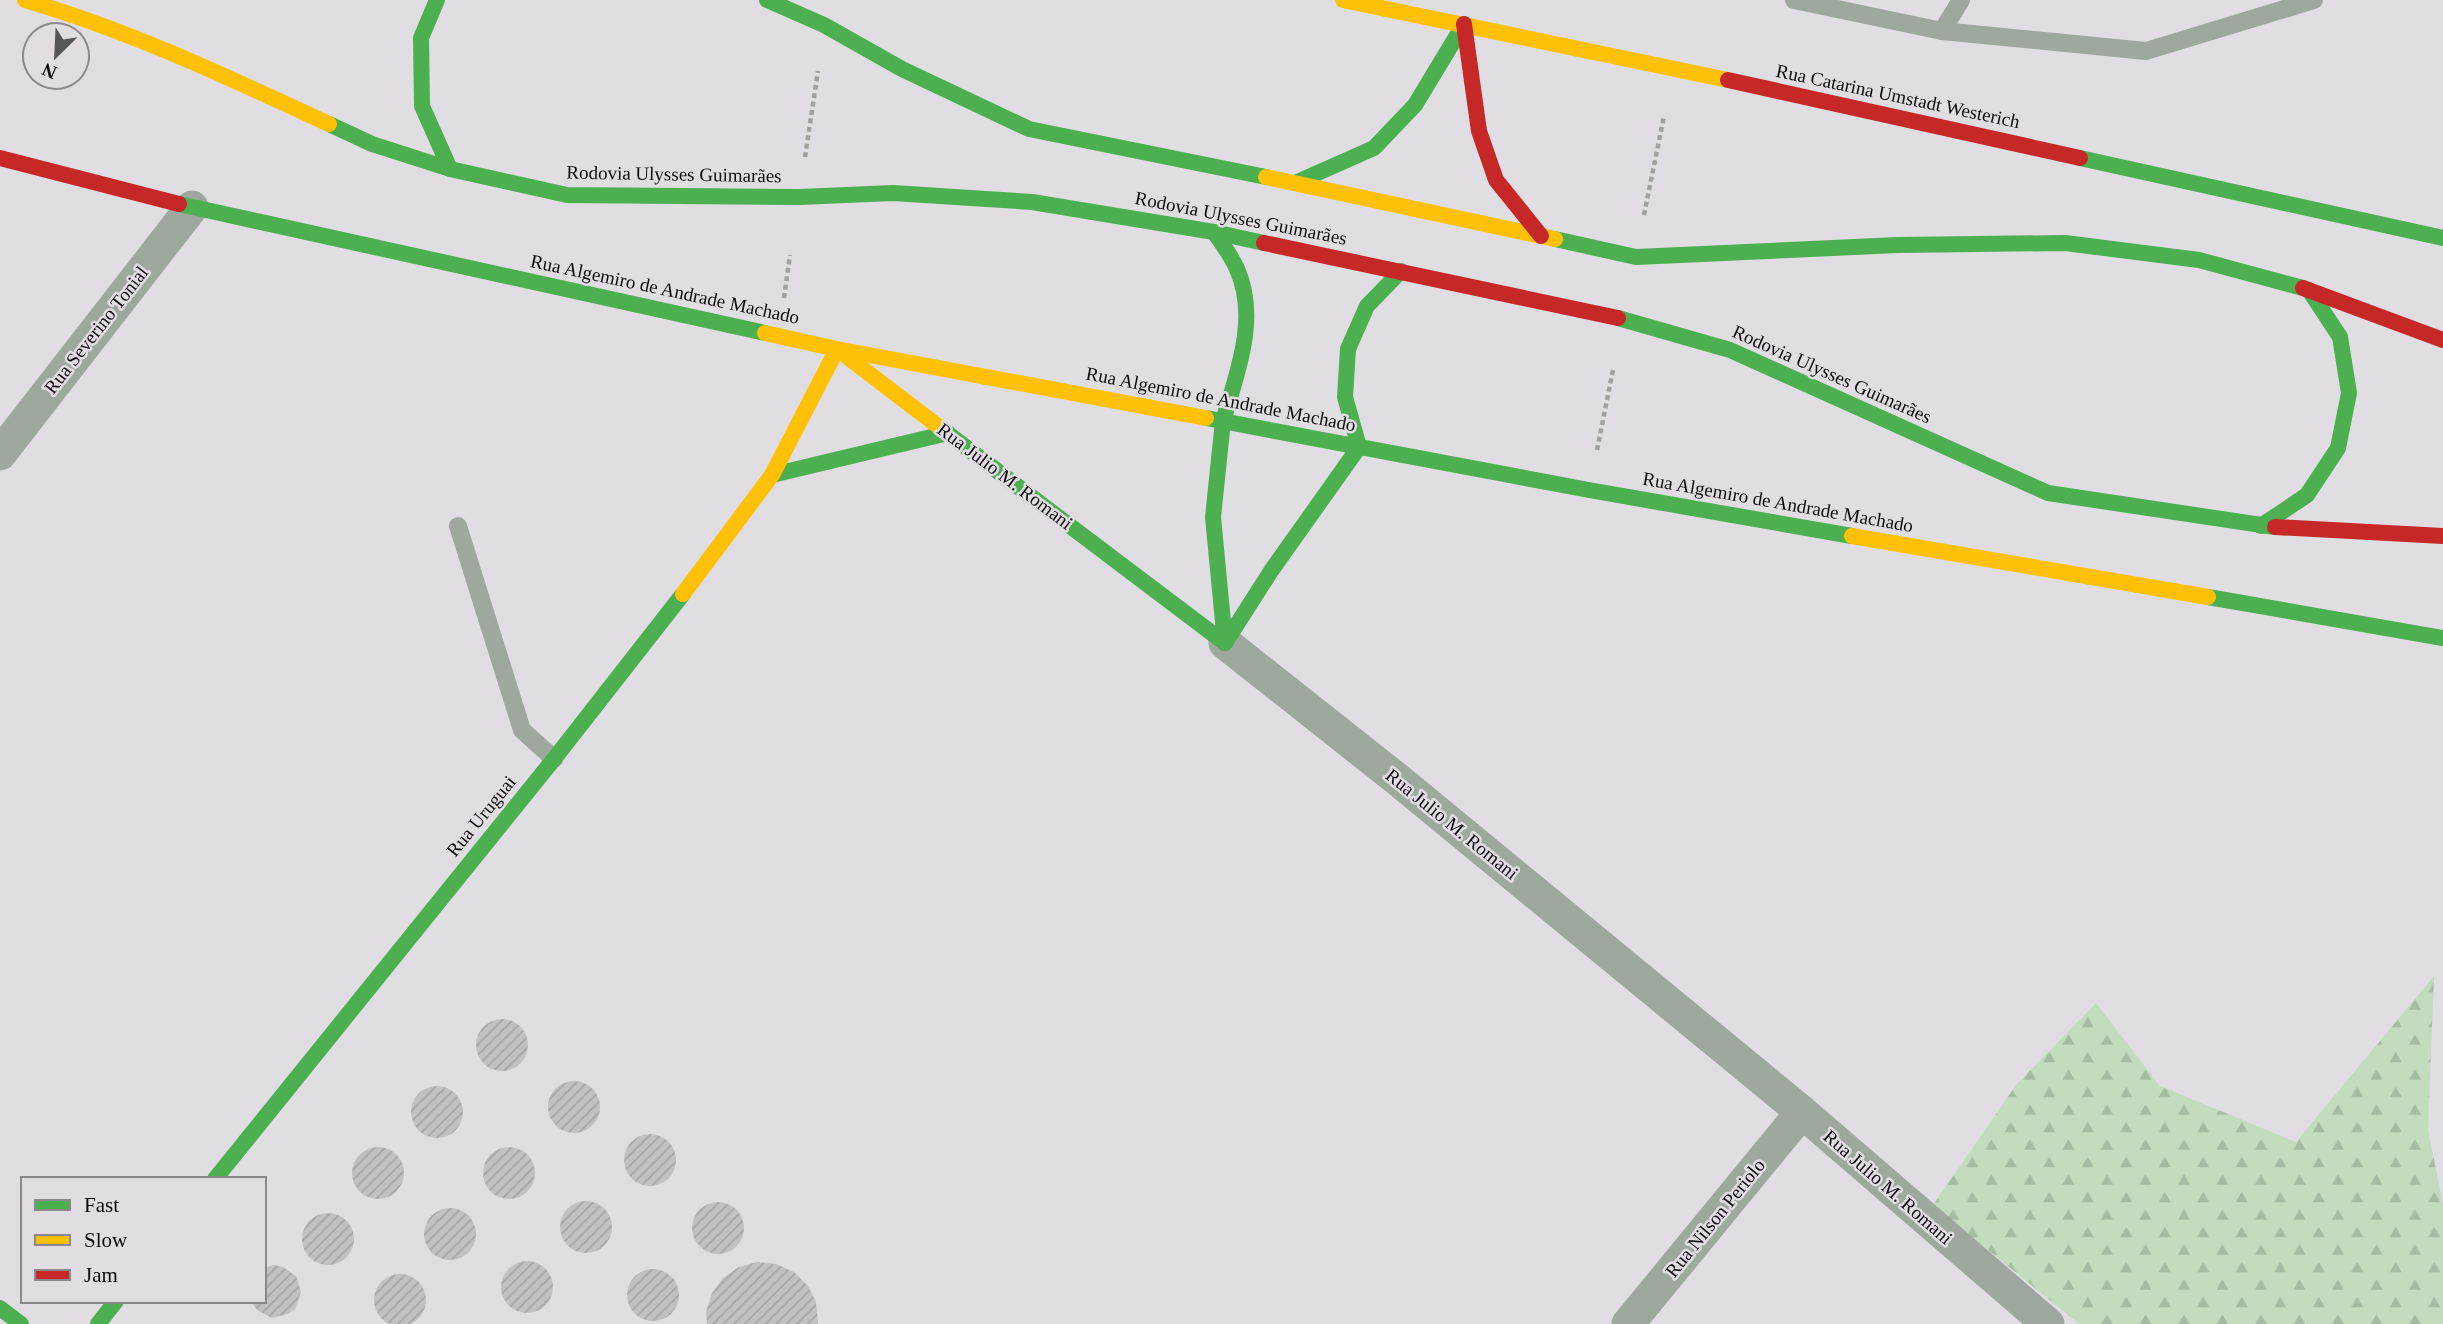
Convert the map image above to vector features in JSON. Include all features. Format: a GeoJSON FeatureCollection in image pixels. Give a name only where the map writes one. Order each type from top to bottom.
{"type":"FeatureCollection","features":[{"type":"Feature","properties":{"kind":"main road","name":"Rodovia Ulysses Guimarães"},"geometry":{"type":"LineString","coordinates":[[24,0],[79,16],[173,51],[372,144],[450,169],[567,195],[799,197],[893,193],[1032,202],[1214,232],[1623,319],[1730,350],[2048,493],[2260,526],[2340,533],[2443,536]]}},
{"type":"Feature","properties":{"kind":"main road"},"geometry":{"type":"LineString","coordinates":[[437,0],[421,38],[422,106],[450,169]]}},
{"type":"Feature","properties":{"kind":"main road"},"geometry":{"type":"LineString","coordinates":[[767,0],[824,25],[902,69],[1029,129],[1636,257],[1898,245],[2065,243],[2199,260],[2309,290],[2443,340]]}},
{"type":"Feature","properties":{"kind":"main road","name":"Rua Catarina Umstadt Westerich"},"geometry":{"type":"LineString","coordinates":[[1343,0],[1465,18],[1674,68],[2443,238]]}},
{"type":"Feature","properties":{"kind":"main road"},"geometry":{"type":"LineString","coordinates":[[1295,183],[1374,148],[1415,105],[1465,18]]}},
{"type":"Feature","properties":{"kind":"main road"},"geometry":{"type":"LineString","coordinates":[[1465,18],[1479,131],[1496,180],[1541,236]]}},
{"type":"Feature","properties":{"kind":"main road","name":"Rua Algemiro de Andrade Machado"},"geometry":{"type":"LineString","coordinates":[[0,158],[192,207],[837,349],[1589,490],[2443,638]]}},
{"type":"Feature","properties":{"kind":"main road"},"geometry":{"type":"LineString","coordinates":[[1214,232],[1239,273],[1248,320],[1239,367],[1223,421],[1213,517],[1225,643]]}},
{"type":"Feature","properties":{"kind":"main road"},"geometry":{"type":"LineString","coordinates":[[1225,643],[1297,532],[1359,447],[1345,397],[1348,349],[1367,306],[1401,271]]}},
{"type":"Feature","properties":{"kind":"main road"},"geometry":{"type":"LineString","coordinates":[[2260,526],[2307,495],[2338,448],[2349,393],[2340,337],[2309,290]]}},
{"type":"Feature","properties":{"kind":"main road","name":"Rua Julio M. Romani"},"geometry":{"type":"LineString","coordinates":[[837,349],[1225,643]]}},
{"type":"Feature","properties":{"kind":"main road","name":"Rua Uruguai"},"geometry":{"type":"LineString","coordinates":[[217,1177],[554,759],[772,475],[837,349]]}},
{"type":"Feature","properties":{"kind":"main road"},"geometry":{"type":"LineString","coordinates":[[772,475],[948,433]]}},
{"type":"Feature","properties":{"kind":"main road"},"geometry":{"type":"LineString","coordinates":[[98,1324],[114,1303]]}},
{"type":"Feature","properties":{"kind":"main road"},"geometry":{"type":"LineString","coordinates":[[0,1308],[21,1324]]}},
{"type":"Feature","properties":{"kind":"street","name":"Rua Severino Tonial"},"geometry":{"type":"LineString","coordinates":[[0,454],[192,207]]}},
{"type":"Feature","properties":{"kind":"street","name":"Rua Julio M. Romani"},"geometry":{"type":"LineString","coordinates":[[1225,643],[1396,779],[1801,1112],[2048,1324]]}},
{"type":"Feature","properties":{"kind":"street","name":"Rua Nilson Periolo"},"geometry":{"type":"LineString","coordinates":[[1628,1324],[1801,1112]]}},
{"type":"Feature","properties":{"kind":"lane"},"geometry":{"type":"LineString","coordinates":[[1794,0],[1942,31],[2146,51],[2314,0]]}},
{"type":"Feature","properties":{"kind":"lane"},"geometry":{"type":"LineString","coordinates":[[1942,31],[1961,0]]}},
{"type":"Feature","properties":{"kind":"lane"},"geometry":{"type":"LineString","coordinates":[[458,526],[522,730],[554,759]]}},
{"type":"Feature","properties":{"kind":"path"},"geometry":{"type":"LineString","coordinates":[[803,169],[818,71]]}},
{"type":"Feature","properties":{"kind":"path"},"geometry":{"type":"LineString","coordinates":[[1644,219],[1664,116]]}},
{"type":"Feature","properties":{"kind":"path"},"geometry":{"type":"LineString","coordinates":[[783,304],[790,255]]}},
{"type":"Feature","properties":{"kind":"path"},"geometry":{"type":"LineString","coordinates":[[1596,458],[1613,370]]}},
{"type":"Feature","properties":{"kind":"green space"},"geometry":{"type":"Polygon","coordinates":[[[2434,976],[2428,1130],[2443,1204],[2443,1324],[2079,1324],[1933,1205],[2016,1085],[2096,1003],[2160,1086],[2296,1142],[2434,976]]]}},
{"type":"Feature","properties":{"kind":"building"},"geometry":{"type":"Polygon","coordinates":[[[502,1019],[512,1021],[520,1027],[526,1035],[526,1055],[520,1063],[512,1069],[502,1071],[492,1069],[484,1063],[478,1055],[476,1045],[478,1035],[484,1027],[492,1021],[502,1019]]]}},
{"type":"Feature","properties":{"kind":"building"},"geometry":{"type":"Polygon","coordinates":[[[574,1081],[584,1083],[592,1089],[598,1097],[598,1117],[592,1125],[584,1131],[574,1133],[564,1131],[556,1125],[550,1117],[548,1107],[550,1097],[556,1089],[564,1083],[574,1081]]]}},
{"type":"Feature","properties":{"kind":"building"},"geometry":{"type":"Polygon","coordinates":[[[437,1086],[447,1088],[455,1094],[461,1102],[461,1122],[455,1130],[447,1136],[437,1138],[427,1136],[419,1130],[413,1122],[411,1112],[413,1102],[419,1094],[427,1088],[437,1086]]]}},
{"type":"Feature","properties":{"kind":"building"},"geometry":{"type":"Polygon","coordinates":[[[650,1134],[660,1136],[668,1142],[674,1150],[674,1170],[668,1178],[660,1184],[650,1186],[640,1184],[632,1178],[626,1170],[624,1160],[626,1150],[632,1142],[640,1136],[650,1134]]]}},
{"type":"Feature","properties":{"kind":"building"},"geometry":{"type":"Polygon","coordinates":[[[378,1147],[388,1149],[396,1155],[402,1163],[402,1183],[396,1191],[388,1197],[378,1199],[368,1197],[360,1191],[354,1183],[352,1173],[354,1163],[360,1155],[368,1149],[378,1147]]]}},
{"type":"Feature","properties":{"kind":"building"},"geometry":{"type":"Polygon","coordinates":[[[509,1147],[519,1149],[527,1155],[533,1163],[533,1183],[527,1191],[519,1197],[509,1199],[499,1197],[491,1191],[485,1183],[483,1173],[485,1163],[491,1155],[499,1149],[509,1147]]]}},
{"type":"Feature","properties":{"kind":"building"},"geometry":{"type":"Polygon","coordinates":[[[586,1201],[596,1203],[604,1209],[610,1217],[610,1237],[604,1245],[596,1251],[586,1253],[576,1251],[568,1245],[562,1237],[560,1227],[562,1217],[568,1209],[576,1203],[586,1201]]]}},
{"type":"Feature","properties":{"kind":"building"},"geometry":{"type":"Polygon","coordinates":[[[718,1202],[728,1204],[736,1210],[742,1218],[742,1238],[736,1246],[728,1252],[718,1254],[708,1252],[700,1246],[694,1238],[692,1228],[694,1218],[700,1210],[708,1204],[718,1202]]]}},
{"type":"Feature","properties":{"kind":"building"},"geometry":{"type":"Polygon","coordinates":[[[450,1208],[460,1210],[468,1216],[474,1224],[474,1244],[468,1252],[460,1258],[450,1260],[440,1258],[432,1252],[426,1244],[424,1234],[426,1224],[432,1216],[440,1210],[450,1208]]]}},
{"type":"Feature","properties":{"kind":"building"},"geometry":{"type":"Polygon","coordinates":[[[328,1213],[338,1215],[346,1221],[352,1229],[352,1249],[346,1257],[338,1263],[328,1265],[318,1263],[310,1257],[304,1249],[302,1239],[304,1229],[310,1221],[318,1215],[328,1213]]]}},
{"type":"Feature","properties":{"kind":"building"},"geometry":{"type":"Polygon","coordinates":[[[527,1261],[537,1263],[545,1269],[551,1277],[551,1297],[545,1305],[537,1311],[527,1313],[517,1311],[509,1305],[503,1297],[501,1287],[503,1277],[509,1269],[517,1263],[527,1261]]]}},
{"type":"Feature","properties":{"kind":"building"},"geometry":{"type":"Polygon","coordinates":[[[757,1262],[776,1264],[794,1272],[808,1286],[816,1302],[818,1324],[707,1324],[706,1312],[712,1293],[723,1278],[739,1267],[757,1262]]]}},
{"type":"Feature","properties":{"kind":"building"},"geometry":{"type":"Polygon","coordinates":[[[274,1265],[283,1267],[296,1276],[301,1292],[295,1309],[288,1314],[272,1318],[257,1310],[252,1303],[266,1303],[266,1267],[274,1265]]]}},
{"type":"Feature","properties":{"kind":"building"},"geometry":{"type":"Polygon","coordinates":[[[653,1269],[663,1271],[671,1277],[677,1285],[677,1305],[671,1313],[663,1319],[653,1321],[643,1319],[635,1313],[629,1305],[627,1295],[629,1285],[635,1277],[643,1271],[653,1269]]]}},
{"type":"Feature","properties":{"kind":"building"},"geometry":{"type":"Polygon","coordinates":[[[390,1276],[410,1276],[424,1290],[424,1310],[410,1324],[390,1324],[376,1310],[376,1290],[390,1276]]]}},
{"type":"Feature","properties":{"kind":"traffic: fast"},"geometry":{"type":"LineString","coordinates":[[437,0],[421,38],[422,106],[450,169]]}},
{"type":"Feature","properties":{"kind":"traffic: fast"},"geometry":{"type":"LineString","coordinates":[[767,0],[824,25],[902,69],[1029,129],[1266,177]]}},
{"type":"Feature","properties":{"kind":"traffic: fast"},"geometry":{"type":"LineString","coordinates":[[1295,183],[1374,148],[1415,105],[1464,24]]}},
{"type":"Feature","properties":{"kind":"traffic: fast"},"geometry":{"type":"LineString","coordinates":[[329,124],[372,144],[450,169],[567,195],[799,197],[893,193],[1032,202],[1214,232],[1264,243]]}},
{"type":"Feature","properties":{"kind":"traffic: fast"},"geometry":{"type":"LineString","coordinates":[[2080,158],[2443,238]]}},
{"type":"Feature","properties":{"kind":"traffic: fast"},"geometry":{"type":"LineString","coordinates":[[179,204],[765,333]]}},
{"type":"Feature","properties":{"kind":"traffic: fast"},"geometry":{"type":"LineString","coordinates":[[1214,232],[1237,269],[1246,307],[1244,345],[1223,421]]}},
{"type":"Feature","properties":{"kind":"traffic: fast"},"geometry":{"type":"LineString","coordinates":[[1555,239],[1636,257],[1898,245],[2065,243],[2199,260],[2303,288]]}},
{"type":"Feature","properties":{"kind":"traffic: fast"},"geometry":{"type":"LineString","coordinates":[[1359,447],[1345,397],[1348,349],[1367,306],[1401,271]]}},
{"type":"Feature","properties":{"kind":"traffic: fast"},"geometry":{"type":"LineString","coordinates":[[2261,526],[2307,495],[2338,448],[2349,393],[2340,337],[2309,290]]}},
{"type":"Feature","properties":{"kind":"traffic: fast"},"geometry":{"type":"LineString","coordinates":[[1618,318],[1730,350],[2048,493],[2275,527]]}},
{"type":"Feature","properties":{"kind":"traffic: fast"},"geometry":{"type":"LineString","coordinates":[[1206,418],[1852,536]]}},
{"type":"Feature","properties":{"kind":"traffic: fast"},"geometry":{"type":"LineString","coordinates":[[1223,421],[1213,517],[1225,643]]}},
{"type":"Feature","properties":{"kind":"traffic: fast"},"geometry":{"type":"LineString","coordinates":[[943,430],[1225,643]]}},
{"type":"Feature","properties":{"kind":"traffic: fast"},"geometry":{"type":"LineString","coordinates":[[772,475],[948,433]]}},
{"type":"Feature","properties":{"kind":"traffic: fast"},"geometry":{"type":"LineString","coordinates":[[1225,643],[1271,571],[1359,447]]}},
{"type":"Feature","properties":{"kind":"traffic: fast"},"geometry":{"type":"LineString","coordinates":[[217,1177],[554,759],[683,594]]}},
{"type":"Feature","properties":{"kind":"traffic: fast"},"geometry":{"type":"LineString","coordinates":[[2208,597],[2443,638]]}},
{"type":"Feature","properties":{"kind":"traffic: fast"},"geometry":{"type":"LineString","coordinates":[[98,1324],[114,1303]]}},
{"type":"Feature","properties":{"kind":"traffic: fast"},"geometry":{"type":"LineString","coordinates":[[0,1308],[21,1324]]}},
{"type":"Feature","properties":{"kind":"traffic: slow"},"geometry":{"type":"LineString","coordinates":[[25,0],[141,41],[329,124]]}},
{"type":"Feature","properties":{"kind":"traffic: slow"},"geometry":{"type":"LineString","coordinates":[[1343,0],[1728,80]]}},
{"type":"Feature","properties":{"kind":"traffic: slow"},"geometry":{"type":"LineString","coordinates":[[1266,177],[1555,239]]}},
{"type":"Feature","properties":{"kind":"traffic: slow"},"geometry":{"type":"LineString","coordinates":[[765,333],[1206,418]]}},
{"type":"Feature","properties":{"kind":"traffic: slow"},"geometry":{"type":"LineString","coordinates":[[683,594],[772,475],[837,349],[943,430]]}},
{"type":"Feature","properties":{"kind":"traffic: slow"},"geometry":{"type":"LineString","coordinates":[[1852,536],[2208,597]]}},
{"type":"Feature","properties":{"kind":"traffic: jam"},"geometry":{"type":"LineString","coordinates":[[1464,24],[1479,131],[1496,180],[1541,236]]}},
{"type":"Feature","properties":{"kind":"traffic: jam"},"geometry":{"type":"LineString","coordinates":[[1728,80],[2080,158]]}},
{"type":"Feature","properties":{"kind":"traffic: jam"},"geometry":{"type":"LineString","coordinates":[[0,158],[179,204]]}},
{"type":"Feature","properties":{"kind":"traffic: jam"},"geometry":{"type":"LineString","coordinates":[[1264,243],[1618,318]]}},
{"type":"Feature","properties":{"kind":"traffic: jam"},"geometry":{"type":"LineString","coordinates":[[2303,288],[2443,340]]}},
{"type":"Feature","properties":{"kind":"traffic: jam"},"geometry":{"type":"LineString","coordinates":[[2275,527],[2443,536]]}}]}
